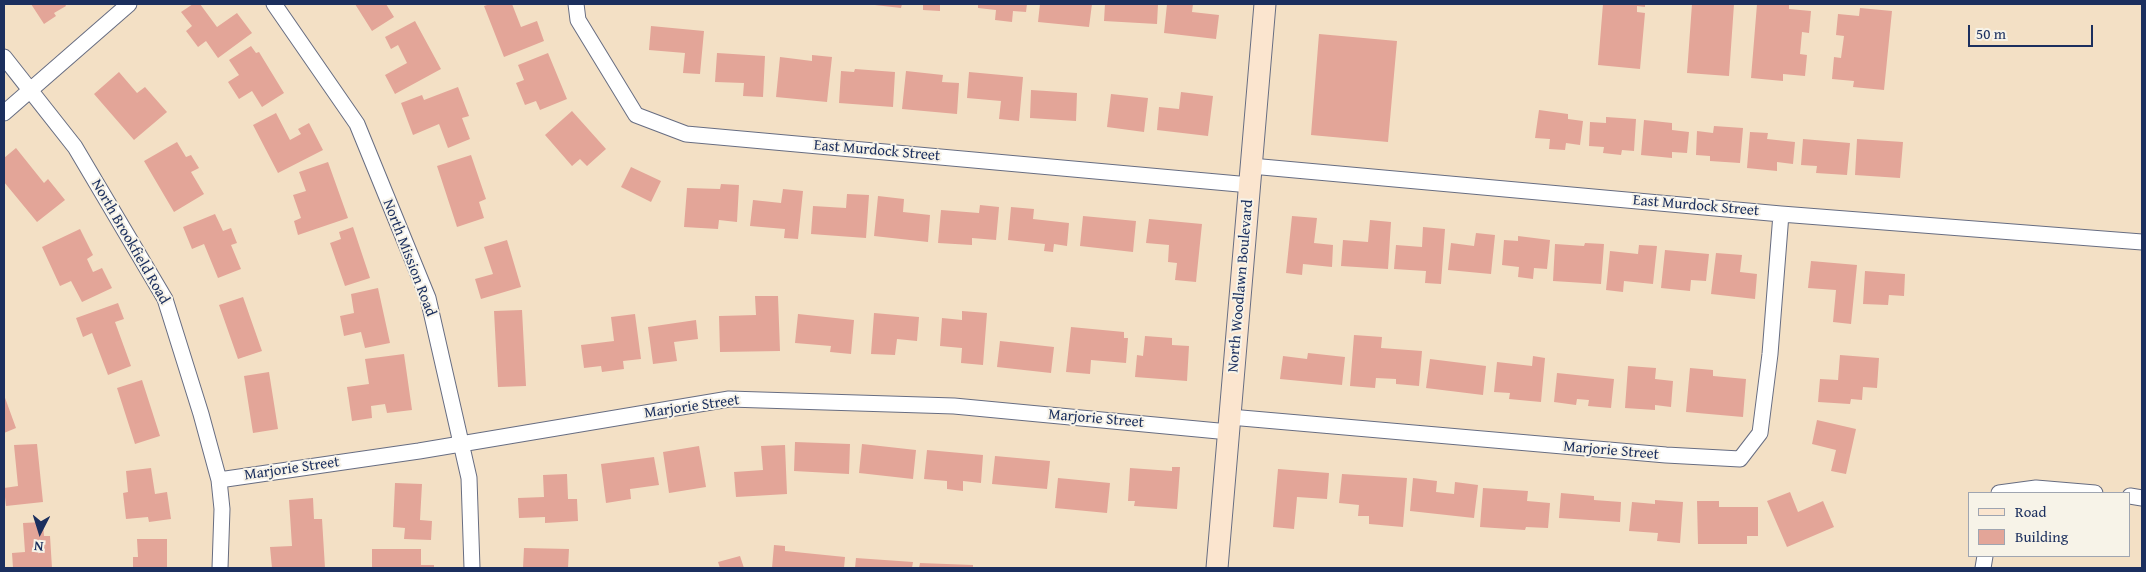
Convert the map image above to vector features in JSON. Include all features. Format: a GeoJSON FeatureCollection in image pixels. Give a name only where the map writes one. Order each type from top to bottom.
{"type":"FeatureCollection","features":[{"type":"Feature","properties":{"kind":"main road","name":"North Woodlawn Boulevard"},"geometry":{"type":"LineString","coordinates":[[1217,568],[1264,4]]}},
{"type":"Feature","properties":{"kind":"street"},"geometry":{"type":"LineString","coordinates":[[4,113],[129,4]]}},
{"type":"Feature","properties":{"kind":"street","name":"North Mission Road"},"geometry":{"type":"LineString","coordinates":[[274,4],[357,124],[428,298],[469,478],[472,568]]}},
{"type":"Feature","properties":{"kind":"street","name":"East Murdock Street"},"geometry":{"type":"LineString","coordinates":[[576,4],[578,20],[636,116],[686,134],[2142,242]]}},
{"type":"Feature","properties":{"kind":"street","name":"North Brookfield Road"},"geometry":{"type":"LineString","coordinates":[[4,57],[75,147],[166,299],[219,480],[222,509],[220,568]]}},
{"type":"Feature","properties":{"kind":"street","name":"Marjorie Street"},"geometry":{"type":"LineString","coordinates":[[219,480],[461,444],[729,399],[954,406],[1666,456],[1740,459],[1760,433],[1770,354],[1781,214]]}},
{"type":"Feature","properties":{"kind":"street"},"geometry":{"type":"LineString","coordinates":[[2006,492],[2036,488],[2083,492]]}},
{"type":"Feature","properties":{"kind":"building"},"geometry":{"type":"Polygon","coordinates":[[[31,4],[65,4],[66,6],[54,13],[56,16],[44,24],[31,4]]]}},
{"type":"Feature","properties":{"kind":"building"},"geometry":{"type":"Polygon","coordinates":[[[193,4],[200,4],[217,27],[237,13],[252,33],[218,58],[206,41],[198,47],[186,31],[192,26],[181,12],[193,4]]]}},
{"type":"Feature","properties":{"kind":"building"},"geometry":{"type":"Polygon","coordinates":[[[355,4],[386,4],[394,17],[372,31],[355,4]]]}},
{"type":"Feature","properties":{"kind":"building"},"geometry":{"type":"Polygon","coordinates":[[[490,4],[512,4],[521,27],[537,21],[544,41],[504,57],[484,6],[490,4]]]}},
{"type":"Feature","properties":{"kind":"building"},"geometry":{"type":"Polygon","coordinates":[[[866,4],[902,4],[901,8],[866,4]]]}},
{"type":"Feature","properties":{"kind":"building"},"geometry":{"type":"Polygon","coordinates":[[[923,4],[940,4],[940,11],[923,10],[923,4]]]}},
{"type":"Feature","properties":{"kind":"building"},"geometry":{"type":"Polygon","coordinates":[[[978,4],[1027,4],[1026,12],[1013,11],[1012,22],[995,20],[996,10],[978,8],[978,4]]]}},
{"type":"Feature","properties":{"kind":"building"},"geometry":{"type":"Polygon","coordinates":[[[1040,4],[1092,4],[1089,27],[1038,22],[1040,4]]]}},
{"type":"Feature","properties":{"kind":"building"},"geometry":{"type":"Polygon","coordinates":[[[1105,4],[1158,4],[1157,24],[1104,21],[1105,4]]]}},
{"type":"Feature","properties":{"kind":"building"},"geometry":{"type":"Polygon","coordinates":[[[1167,4],[1193,4],[1192,12],[1219,15],[1216,39],[1164,33],[1167,4]]]}},
{"type":"Feature","properties":{"kind":"building"},"geometry":{"type":"Polygon","coordinates":[[[1603,4],[1645,4],[1645,7],[1637,6],[1637,12],[1645,13],[1640,69],[1598,65],[1603,4]]]}},
{"type":"Feature","properties":{"kind":"building"},"geometry":{"type":"Polygon","coordinates":[[[1692,4],[1734,4],[1729,76],[1687,73],[1692,4]]]}},
{"type":"Feature","properties":{"kind":"building"},"geometry":{"type":"Polygon","coordinates":[[[1757,4],[1789,4],[1789,9],[1811,11],[1809,33],[1802,32],[1800,54],[1807,55],[1805,76],[1783,74],[1783,81],[1751,78],[1757,4]]]}},
{"type":"Feature","properties":{"kind":"building"},"geometry":{"type":"Polygon","coordinates":[[[1860,8],[1892,11],[1884,90],[1853,87],[1854,81],[1832,79],[1834,57],[1841,58],[1844,36],[1836,35],[1838,14],[1859,16],[1860,8]]]}},
{"type":"Feature","properties":{"kind":"building"},"geometry":{"type":"Polygon","coordinates":[[[415,21],[441,69],[395,94],[385,75],[407,63],[398,45],[391,49],[385,37],[415,21]]]}},
{"type":"Feature","properties":{"kind":"building"},"geometry":{"type":"Polygon","coordinates":[[[651,26],[704,31],[700,74],[683,73],[685,53],[649,50],[651,26]]]}},
{"type":"Feature","properties":{"kind":"building"},"geometry":{"type":"Polygon","coordinates":[[[1319,34],[1397,41],[1388,142],[1311,135],[1319,34]]]}},
{"type":"Feature","properties":{"kind":"building"},"geometry":{"type":"Polygon","coordinates":[[[251,46],[256,53],[259,52],[284,93],[262,107],[252,91],[239,99],[228,82],[239,75],[229,60],[251,46]]]}},
{"type":"Feature","properties":{"kind":"building"},"geometry":{"type":"Polygon","coordinates":[[[548,53],[567,99],[540,110],[536,101],[525,105],[516,83],[524,80],[518,65],[548,53]]]}},
{"type":"Feature","properties":{"kind":"building"},"geometry":{"type":"Polygon","coordinates":[[[717,53],[765,56],[763,97],[743,96],[744,83],[715,82],[717,53]]]}},
{"type":"Feature","properties":{"kind":"building"},"geometry":{"type":"Polygon","coordinates":[[[812,55],[832,57],[827,102],[776,97],[780,57],[812,61],[812,55]]]}},
{"type":"Feature","properties":{"kind":"building"},"geometry":{"type":"Polygon","coordinates":[[[855,69],[895,72],[893,107],[839,103],[841,71],[854,72],[855,69]]]}},
{"type":"Feature","properties":{"kind":"building"},"geometry":{"type":"Polygon","coordinates":[[[906,71],[943,75],[942,82],[959,83],[957,114],[902,109],[906,71]]]}},
{"type":"Feature","properties":{"kind":"building"},"geometry":{"type":"Polygon","coordinates":[[[119,72],[137,93],[145,87],[167,112],[134,140],[94,94],[119,72]]]}},
{"type":"Feature","properties":{"kind":"building"},"geometry":{"type":"Polygon","coordinates":[[[969,72],[1023,77],[1019,121],[999,119],[1001,101],[967,98],[969,72]]]}},
{"type":"Feature","properties":{"kind":"building"},"geometry":{"type":"Polygon","coordinates":[[[458,87],[469,116],[462,118],[470,139],[448,148],[439,124],[413,135],[401,103],[422,95],[424,100],[458,87]]]}},
{"type":"Feature","properties":{"kind":"building"},"geometry":{"type":"Polygon","coordinates":[[[1031,90],[1077,93],[1076,121],[1030,118],[1031,90]]]}},
{"type":"Feature","properties":{"kind":"building"},"geometry":{"type":"Polygon","coordinates":[[[1181,92],[1213,96],[1208,136],[1157,130],[1159,107],[1179,109],[1181,92]]]}},
{"type":"Feature","properties":{"kind":"building"},"geometry":{"type":"Polygon","coordinates":[[[1111,94],[1148,98],[1144,132],[1107,127],[1111,94]]]}},
{"type":"Feature","properties":{"kind":"building"},"geometry":{"type":"Polygon","coordinates":[[[1539,110],[1568,114],[1568,119],[1583,121],[1580,145],[1566,143],[1565,150],[1549,149],[1550,139],[1535,138],[1539,110]]]}},
{"type":"Feature","properties":{"kind":"building"},"geometry":{"type":"Polygon","coordinates":[[[572,111],[606,149],[587,166],[580,159],[572,166],[545,135],[572,111]]]}},
{"type":"Feature","properties":{"kind":"building"},"geometry":{"type":"Polygon","coordinates":[[[276,113],[290,140],[301,134],[298,129],[309,123],[323,150],[278,173],[253,125],[276,113]]]}},
{"type":"Feature","properties":{"kind":"building"},"geometry":{"type":"Polygon","coordinates":[[[1606,117],[1636,119],[1634,151],[1622,150],[1621,155],[1603,153],[1604,147],[1589,146],[1590,122],[1606,123],[1606,117]]]}},
{"type":"Feature","properties":{"kind":"building"},"geometry":{"type":"Polygon","coordinates":[[[1644,120],[1672,123],[1672,130],[1689,132],[1687,153],[1672,152],[1672,158],[1641,155],[1644,120]]]}},
{"type":"Feature","properties":{"kind":"building"},"geometry":{"type":"Polygon","coordinates":[[[1714,126],[1743,128],[1740,163],[1710,161],[1710,156],[1696,155],[1697,131],[1713,133],[1714,126]]]}},
{"type":"Feature","properties":{"kind":"building"},"geometry":{"type":"Polygon","coordinates":[[[1750,132],[1768,133],[1767,139],[1795,142],[1793,164],[1777,162],[1777,171],[1747,168],[1750,132]]]}},
{"type":"Feature","properties":{"kind":"building"},"geometry":{"type":"Polygon","coordinates":[[[1803,139],[1850,143],[1847,175],[1816,173],[1817,166],[1801,165],[1803,139]]]}},
{"type":"Feature","properties":{"kind":"building"},"geometry":{"type":"Polygon","coordinates":[[[1857,139],[1903,142],[1900,178],[1855,175],[1857,139]]]}},
{"type":"Feature","properties":{"kind":"building"},"geometry":{"type":"Polygon","coordinates":[[[177,142],[186,157],[191,155],[199,168],[191,172],[204,194],[174,212],[144,161],[177,142]]]}},
{"type":"Feature","properties":{"kind":"building"},"geometry":{"type":"Polygon","coordinates":[[[16,148],[44,183],[48,179],[65,200],[37,222],[4,182],[4,158],[16,148]]]}},
{"type":"Feature","properties":{"kind":"building"},"geometry":{"type":"Polygon","coordinates":[[[471,155],[486,199],[479,202],[484,218],[457,227],[437,166],[471,155]]]}},
{"type":"Feature","properties":{"kind":"building"},"geometry":{"type":"Polygon","coordinates":[[[328,162],[348,218],[298,235],[294,221],[301,218],[293,195],[306,191],[299,172],[328,162]]]}},
{"type":"Feature","properties":{"kind":"building"},"geometry":{"type":"Polygon","coordinates":[[[631,167],[661,181],[651,202],[621,187],[631,167]]]}},
{"type":"Feature","properties":{"kind":"building"},"geometry":{"type":"Polygon","coordinates":[[[721,184],[739,185],[737,222],[719,220],[718,229],[684,227],[687,188],[720,189],[721,184]]]}},
{"type":"Feature","properties":{"kind":"building"},"geometry":{"type":"Polygon","coordinates":[[[783,189],[803,191],[798,239],[784,238],[785,229],[750,226],[753,200],[781,203],[783,189]]]}},
{"type":"Feature","properties":{"kind":"building"},"geometry":{"type":"Polygon","coordinates":[[[847,194],[869,195],[866,238],[811,234],[813,206],[846,208],[847,194]]]}},
{"type":"Feature","properties":{"kind":"building"},"geometry":{"type":"Polygon","coordinates":[[[878,196],[904,199],[903,212],[930,215],[928,242],[874,236],[878,196]]]}},
{"type":"Feature","properties":{"kind":"building"},"geometry":{"type":"Polygon","coordinates":[[[980,205],[999,207],[996,240],[972,238],[972,245],[938,243],[941,210],[979,213],[980,205]]]}},
{"type":"Feature","properties":{"kind":"building"},"geometry":{"type":"Polygon","coordinates":[[[1011,207],[1034,209],[1033,219],[1069,223],[1067,246],[1054,244],[1053,252],[1044,251],[1045,244],[1008,240],[1011,207]]]}},
{"type":"Feature","properties":{"kind":"building"},"geometry":{"type":"Polygon","coordinates":[[[215,214],[223,231],[231,228],[237,243],[231,245],[241,269],[218,278],[204,244],[192,249],[183,227],[215,214]]]}},
{"type":"Feature","properties":{"kind":"building"},"geometry":{"type":"Polygon","coordinates":[[[1083,216],[1136,221],[1133,252],[1080,246],[1083,216]]]}},
{"type":"Feature","properties":{"kind":"building"},"geometry":{"type":"Polygon","coordinates":[[[1292,216],[1317,218],[1314,243],[1333,245],[1332,267],[1303,264],[1302,275],[1286,273],[1292,216]]]}},
{"type":"Feature","properties":{"kind":"building"},"geometry":{"type":"Polygon","coordinates":[[[1149,219],[1202,224],[1196,282],[1175,280],[1177,263],[1168,262],[1169,245],[1146,243],[1149,219]]]}},
{"type":"Feature","properties":{"kind":"building"},"geometry":{"type":"Polygon","coordinates":[[[1370,220],[1391,222],[1388,269],[1341,266],[1343,240],[1368,242],[1370,220]]]}},
{"type":"Feature","properties":{"kind":"building"},"geometry":{"type":"Polygon","coordinates":[[[353,227],[370,278],[345,286],[330,243],[341,239],[339,232],[353,227]]]}},
{"type":"Feature","properties":{"kind":"building"},"geometry":{"type":"Polygon","coordinates":[[[1423,227],[1445,229],[1441,284],[1425,283],[1426,271],[1394,269],[1396,245],[1422,247],[1423,227]]]}},
{"type":"Feature","properties":{"kind":"building"},"geometry":{"type":"Polygon","coordinates":[[[80,229],[93,255],[87,259],[93,272],[102,268],[112,288],[82,302],[71,281],[60,286],[42,247],[80,229]]]}},
{"type":"Feature","properties":{"kind":"building"},"geometry":{"type":"Polygon","coordinates":[[[1476,233],[1495,235],[1491,274],[1448,270],[1451,243],[1474,246],[1476,233]]]}},
{"type":"Feature","properties":{"kind":"building"},"geometry":{"type":"Polygon","coordinates":[[[1518,236],[1550,240],[1547,269],[1534,268],[1533,279],[1518,277],[1519,267],[1502,265],[1504,240],[1518,241],[1518,236]]]}},
{"type":"Feature","properties":{"kind":"building"},"geometry":{"type":"Polygon","coordinates":[[[507,240],[521,287],[481,299],[475,279],[493,274],[484,247],[507,240]]]}},
{"type":"Feature","properties":{"kind":"building"},"geometry":{"type":"Polygon","coordinates":[[[1585,243],[1604,244],[1601,284],[1553,281],[1555,244],[1584,246],[1585,243]]]}},
{"type":"Feature","properties":{"kind":"building"},"geometry":{"type":"Polygon","coordinates":[[[1639,245],[1657,246],[1653,284],[1624,281],[1623,292],[1606,290],[1610,251],[1638,254],[1639,245]]]}},
{"type":"Feature","properties":{"kind":"building"},"geometry":{"type":"Polygon","coordinates":[[[1665,250],[1709,254],[1706,281],[1691,280],[1690,291],[1661,288],[1665,250]]]}},
{"type":"Feature","properties":{"kind":"building"},"geometry":{"type":"Polygon","coordinates":[[[1716,253],[1742,255],[1740,272],[1757,274],[1755,299],[1711,294],[1716,253]]]}},
{"type":"Feature","properties":{"kind":"building"},"geometry":{"type":"Polygon","coordinates":[[[1811,261],[1857,265],[1851,324],[1833,322],[1836,290],[1808,288],[1811,261]]]}},
{"type":"Feature","properties":{"kind":"building"},"geometry":{"type":"Polygon","coordinates":[[[1865,271],[1905,274],[1904,296],[1889,295],[1888,305],[1863,304],[1865,271]]]}},
{"type":"Feature","properties":{"kind":"building"},"geometry":{"type":"Polygon","coordinates":[[[378,288],[390,343],[365,348],[361,332],[344,336],[340,316],[354,313],[351,294],[378,288]]]}},
{"type":"Feature","properties":{"kind":"building"},"geometry":{"type":"Polygon","coordinates":[[[755,296],[778,296],[780,351],[720,352],[719,316],[756,315],[755,296]]]}},
{"type":"Feature","properties":{"kind":"building"},"geometry":{"type":"Polygon","coordinates":[[[243,297],[262,351],[238,359],[219,305],[243,297]]]}},
{"type":"Feature","properties":{"kind":"building"},"geometry":{"type":"Polygon","coordinates":[[[118,303],[124,319],[115,322],[131,366],[108,375],[92,333],[83,337],[76,318],[118,303]]]}},
{"type":"Feature","properties":{"kind":"building"},"geometry":{"type":"Polygon","coordinates":[[[522,310],[526,386],[498,387],[494,311],[522,310]]]}},
{"type":"Feature","properties":{"kind":"building"},"geometry":{"type":"Polygon","coordinates":[[[962,311],[987,313],[983,365],[961,363],[962,348],[940,346],[942,318],[962,320],[962,311]]]}},
{"type":"Feature","properties":{"kind":"building"},"geometry":{"type":"Polygon","coordinates":[[[874,313],[919,317],[917,341],[897,339],[895,355],[871,354],[874,313]]]}},
{"type":"Feature","properties":{"kind":"building"},"geometry":{"type":"Polygon","coordinates":[[[635,314],[641,359],[623,361],[624,369],[602,372],[601,366],[584,368],[581,345],[614,341],[611,317],[635,314]]]}},
{"type":"Feature","properties":{"kind":"building"},"geometry":{"type":"Polygon","coordinates":[[[798,314],[854,320],[851,354],[830,352],[831,346],[795,343],[798,314]]]}},
{"type":"Feature","properties":{"kind":"building"},"geometry":{"type":"Polygon","coordinates":[[[696,320],[698,339],[674,342],[677,361],[653,364],[648,327],[696,320]]]}},
{"type":"Feature","properties":{"kind":"building"},"geometry":{"type":"Polygon","coordinates":[[[1071,327],[1124,332],[1124,338],[1128,338],[1126,363],[1091,360],[1090,374],[1066,372],[1071,327]]]}},
{"type":"Feature","properties":{"kind":"building"},"geometry":{"type":"Polygon","coordinates":[[[1354,335],[1382,337],[1381,348],[1422,351],[1419,386],[1396,384],[1396,379],[1376,378],[1375,388],[1350,386],[1354,335]]]}},
{"type":"Feature","properties":{"kind":"building"},"geometry":{"type":"Polygon","coordinates":[[[1145,336],[1172,338],[1172,345],[1189,346],[1187,381],[1135,377],[1137,355],[1143,356],[1145,336]]]}},
{"type":"Feature","properties":{"kind":"building"},"geometry":{"type":"Polygon","coordinates":[[[1000,341],[1054,347],[1051,373],[997,367],[1000,341]]]}},
{"type":"Feature","properties":{"kind":"building"},"geometry":{"type":"Polygon","coordinates":[[[1308,353],[1345,357],[1342,385],[1280,379],[1283,356],[1307,359],[1308,353]]]}},
{"type":"Feature","properties":{"kind":"building"},"geometry":{"type":"Polygon","coordinates":[[[404,354],[412,410],[387,413],[385,404],[371,406],[372,418],[352,421],[347,387],[369,384],[365,359],[404,354]]]}},
{"type":"Feature","properties":{"kind":"building"},"geometry":{"type":"Polygon","coordinates":[[[1840,355],[1879,358],[1877,388],[1863,387],[1862,400],[1851,399],[1850,404],[1818,402],[1820,379],[1838,380],[1840,355]]]}},
{"type":"Feature","properties":{"kind":"building"},"geometry":{"type":"Polygon","coordinates":[[[1533,356],[1545,358],[1541,402],[1509,399],[1510,393],[1494,392],[1497,362],[1532,366],[1533,356]]]}},
{"type":"Feature","properties":{"kind":"building"},"geometry":{"type":"Polygon","coordinates":[[[1430,359],[1486,366],[1483,395],[1426,388],[1430,359]]]}},
{"type":"Feature","properties":{"kind":"building"},"geometry":{"type":"Polygon","coordinates":[[[1628,366],[1656,368],[1655,379],[1673,381],[1671,407],[1655,405],[1655,410],[1625,408],[1628,366]]]}},
{"type":"Feature","properties":{"kind":"building"},"geometry":{"type":"Polygon","coordinates":[[[1690,368],[1713,370],[1713,376],[1746,379],[1743,417],[1686,412],[1690,368]]]}},
{"type":"Feature","properties":{"kind":"building"},"geometry":{"type":"Polygon","coordinates":[[[269,372],[278,429],[253,433],[244,376],[269,372]]]}},
{"type":"Feature","properties":{"kind":"building"},"geometry":{"type":"Polygon","coordinates":[[[1557,373],[1614,379],[1611,408],[1588,406],[1589,400],[1577,399],[1576,405],[1554,402],[1557,373]]]}},
{"type":"Feature","properties":{"kind":"building"},"geometry":{"type":"Polygon","coordinates":[[[142,380],[160,436],[135,444],[117,388],[142,380]]]}},
{"type":"Feature","properties":{"kind":"building"},"geometry":{"type":"Polygon","coordinates":[[[4,395],[16,428],[4,433],[4,395]]]}},
{"type":"Feature","properties":{"kind":"building"},"geometry":{"type":"Polygon","coordinates":[[[1817,420],[1856,429],[1846,474],[1831,471],[1836,450],[1812,444],[1817,420]]]}},
{"type":"Feature","properties":{"kind":"building"},"geometry":{"type":"Polygon","coordinates":[[[795,442],[850,444],[849,474],[794,471],[795,442]]]}},
{"type":"Feature","properties":{"kind":"building"},"geometry":{"type":"Polygon","coordinates":[[[37,444],[43,502],[6,506],[4,488],[18,486],[14,445],[37,444]]]}},
{"type":"Feature","properties":{"kind":"building"},"geometry":{"type":"Polygon","coordinates":[[[862,444],[916,450],[913,479],[859,473],[862,444]]]}},
{"type":"Feature","properties":{"kind":"building"},"geometry":{"type":"Polygon","coordinates":[[[785,445],[787,494],[736,497],[734,472],[763,470],[761,446],[785,445]]]}},
{"type":"Feature","properties":{"kind":"building"},"geometry":{"type":"Polygon","coordinates":[[[699,446],[706,487],[669,493],[663,452],[699,446]]]}},
{"type":"Feature","properties":{"kind":"building"},"geometry":{"type":"Polygon","coordinates":[[[927,450],[983,455],[981,483],[963,481],[963,491],[947,489],[947,481],[924,479],[927,450]]]}},
{"type":"Feature","properties":{"kind":"building"},"geometry":{"type":"Polygon","coordinates":[[[995,456],[1050,461],[1047,489],[992,484],[995,456]]]}},
{"type":"Feature","properties":{"kind":"building"},"geometry":{"type":"Polygon","coordinates":[[[654,457],[659,485],[630,489],[631,499],[606,503],[601,464],[654,457]]]}},
{"type":"Feature","properties":{"kind":"building"},"geometry":{"type":"Polygon","coordinates":[[[1172,467],[1180,467],[1177,509],[1134,506],[1135,501],[1128,501],[1130,468],[1172,471],[1172,467]]]}},
{"type":"Feature","properties":{"kind":"building"},"geometry":{"type":"Polygon","coordinates":[[[151,468],[155,494],[167,492],[171,519],[149,522],[148,517],[126,519],[123,493],[128,492],[126,471],[151,468]]]}},
{"type":"Feature","properties":{"kind":"building"},"geometry":{"type":"Polygon","coordinates":[[[1278,469],[1329,473],[1327,499],[1297,497],[1294,529],[1273,527],[1278,469]]]}},
{"type":"Feature","properties":{"kind":"building"},"geometry":{"type":"Polygon","coordinates":[[[567,474],[568,499],[577,499],[578,521],[545,523],[545,517],[519,518],[518,498],[544,497],[543,475],[567,474]]]}},
{"type":"Feature","properties":{"kind":"building"},"geometry":{"type":"Polygon","coordinates":[[[1342,474],[1407,478],[1403,527],[1369,524],[1369,516],[1358,516],[1359,505],[1339,503],[1342,474]]]}},
{"type":"Feature","properties":{"kind":"building"},"geometry":{"type":"Polygon","coordinates":[[[1058,478],[1110,483],[1107,513],[1055,508],[1058,478]]]}},
{"type":"Feature","properties":{"kind":"building"},"geometry":{"type":"Polygon","coordinates":[[[1413,478],[1437,481],[1436,492],[1454,494],[1455,482],[1478,485],[1474,518],[1410,511],[1413,478]]]}},
{"type":"Feature","properties":{"kind":"building"},"geometry":{"type":"Polygon","coordinates":[[[395,483],[422,484],[420,520],[432,521],[431,540],[404,539],[405,528],[393,527],[395,483]]]}},
{"type":"Feature","properties":{"kind":"building"},"geometry":{"type":"Polygon","coordinates":[[[1483,488],[1528,491],[1527,501],[1550,503],[1548,528],[1526,527],[1525,530],[1480,527],[1483,488]]]}},
{"type":"Feature","properties":{"kind":"building"},"geometry":{"type":"Polygon","coordinates":[[[1790,492],[1798,512],[1823,501],[1834,527],[1787,547],[1767,501],[1790,492]]]}},
{"type":"Feature","properties":{"kind":"building"},"geometry":{"type":"Polygon","coordinates":[[[1561,493],[1594,496],[1594,500],[1621,502],[1620,522],[1559,518],[1561,493]]]}},
{"type":"Feature","properties":{"kind":"building"},"geometry":{"type":"Polygon","coordinates":[[[313,498],[314,519],[322,519],[325,568],[272,568],[270,547],[292,546],[289,500],[313,498]]]}},
{"type":"Feature","properties":{"kind":"building"},"geometry":{"type":"Polygon","coordinates":[[[1655,500],[1683,502],[1680,543],[1657,541],[1658,533],[1629,531],[1632,502],[1655,504],[1655,500]]]}},
{"type":"Feature","properties":{"kind":"building"},"geometry":{"type":"Polygon","coordinates":[[[1697,501],[1719,501],[1719,507],[1758,507],[1758,536],[1747,536],[1747,544],[1698,544],[1697,501]]]}},
{"type":"Feature","properties":{"kind":"building"},"geometry":{"type":"Polygon","coordinates":[[[43,522],[44,536],[50,536],[52,568],[13,568],[12,553],[25,552],[23,523],[43,522]]]}},
{"type":"Feature","properties":{"kind":"building"},"geometry":{"type":"Polygon","coordinates":[[[137,539],[167,539],[167,568],[133,568],[133,557],[138,557],[137,539]]]}},
{"type":"Feature","properties":{"kind":"building"},"geometry":{"type":"Polygon","coordinates":[[[774,545],[785,546],[785,551],[845,557],[844,568],[772,568],[774,545]]]}},
{"type":"Feature","properties":{"kind":"building"},"geometry":{"type":"Polygon","coordinates":[[[524,548],[569,549],[568,568],[523,568],[524,548]]]}},
{"type":"Feature","properties":{"kind":"building"},"geometry":{"type":"Polygon","coordinates":[[[372,549],[421,549],[421,565],[434,565],[434,568],[372,568],[372,549]]]}},
{"type":"Feature","properties":{"kind":"building"},"geometry":{"type":"Polygon","coordinates":[[[740,556],[744,568],[720,568],[718,562],[740,556]]]}},
{"type":"Feature","properties":{"kind":"building"},"geometry":{"type":"Polygon","coordinates":[[[856,558],[913,562],[912,568],[855,568],[856,558]]]}},
{"type":"Feature","properties":{"kind":"building"},"geometry":{"type":"Polygon","coordinates":[[[920,563],[973,565],[973,568],[919,568],[920,563]]]}}]}
